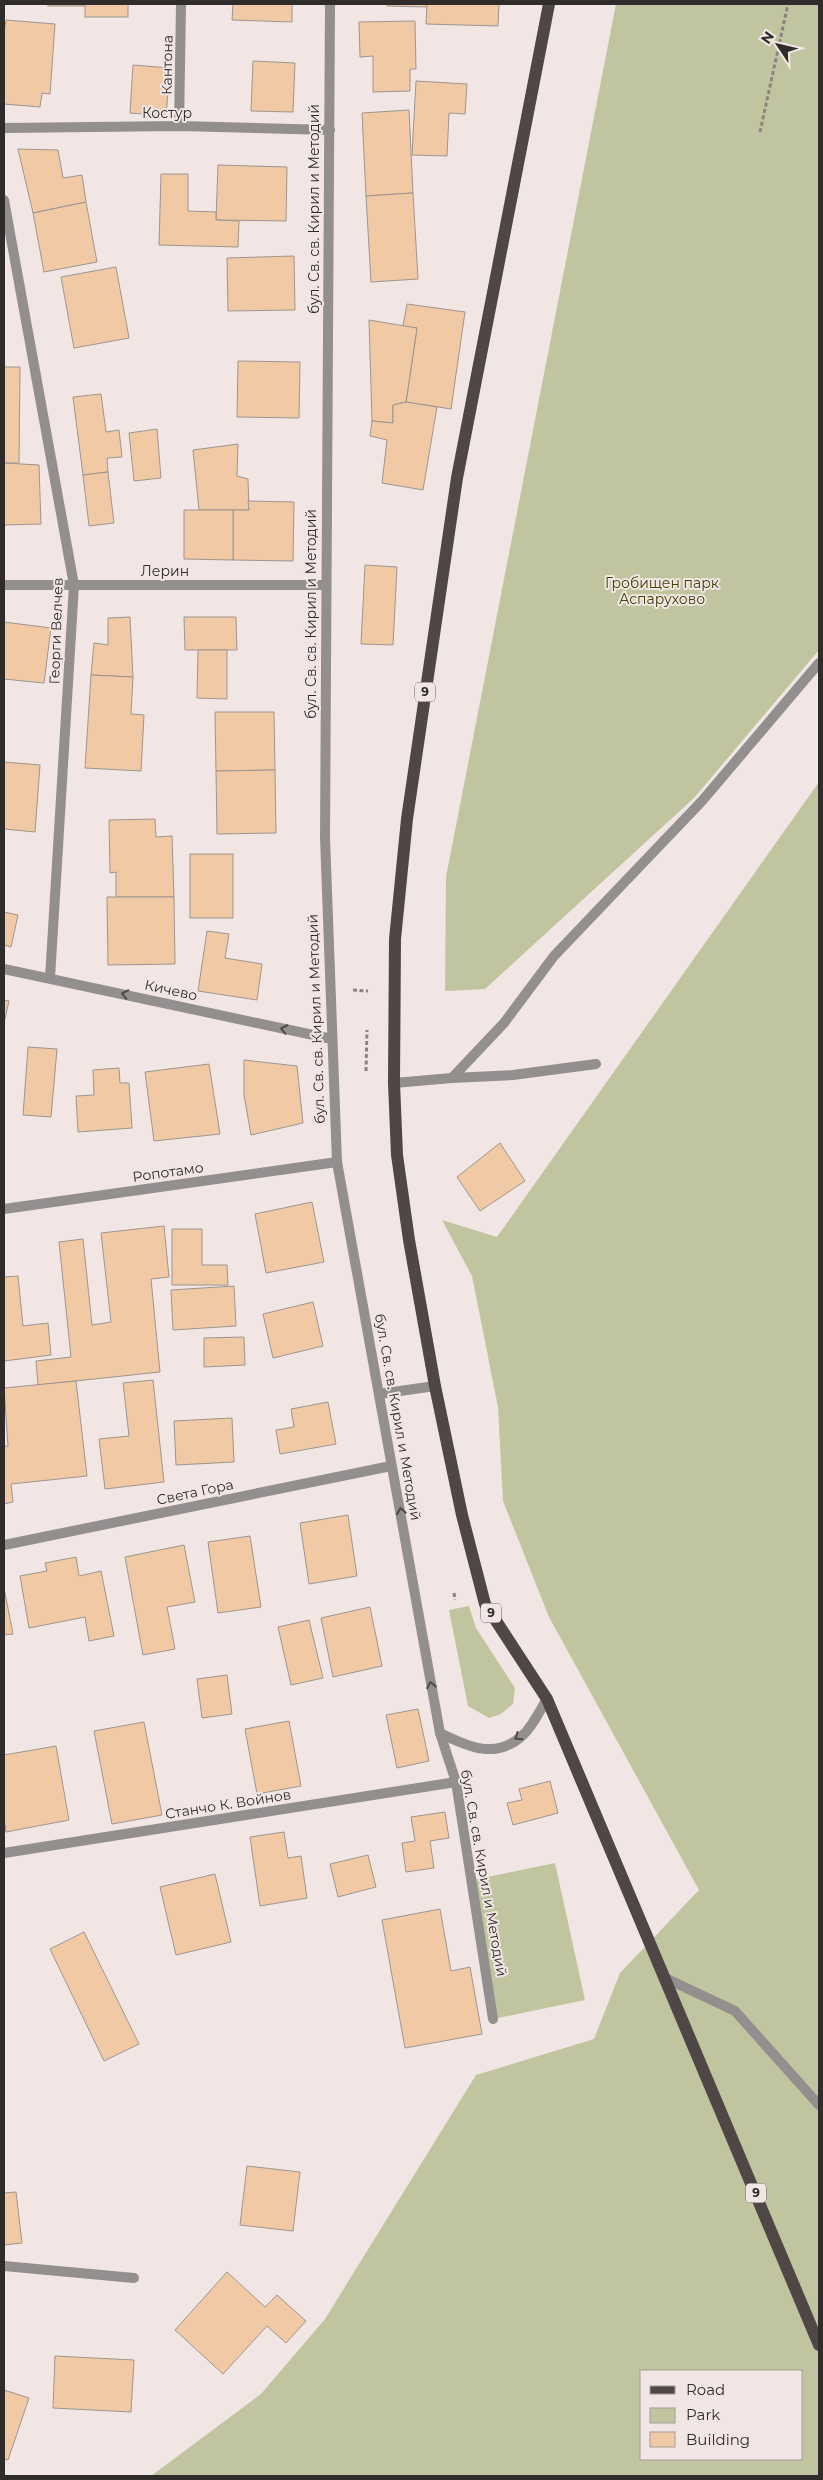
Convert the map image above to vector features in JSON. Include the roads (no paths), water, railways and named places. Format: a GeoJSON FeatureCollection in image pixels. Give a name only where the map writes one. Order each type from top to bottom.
{"type":"FeatureCollection","features":[{"type":"Feature","properties":{"kind":"main road","name":"9"},"geometry":{"type":"LineString","coordinates":[[549,4],[457,478],[408,809],[395,939],[394,1083],[401,1183],[435,1386],[462,1514],[486,1604],[547,1699],[819,2345]]}},
{"type":"Feature","properties":{"kind":"street","name":"Кантона"},"geometry":{"type":"LineString","coordinates":[[180,126],[181,4]]}},
{"type":"Feature","properties":{"kind":"street","name":"бул. Св. св. Кирил и Методий"},"geometry":{"type":"LineString","coordinates":[[330,4],[325,837],[337,1162],[440,1733],[456,1782],[493,2019]]}},
{"type":"Feature","properties":{"kind":"street","name":"Костур"},"geometry":{"type":"LineString","coordinates":[[4,128],[180,126],[330,130]]}},
{"type":"Feature","properties":{"kind":"street","name":"Георги Велчев"},"geometry":{"type":"LineString","coordinates":[[4,200],[74,584],[50,978]]}},
{"type":"Feature","properties":{"kind":"street","name":"Лерин"},"geometry":{"type":"LineString","coordinates":[[4,585],[326,584]]}},
{"type":"Feature","properties":{"kind":"street"},"geometry":{"type":"LineString","coordinates":[[452,1078],[504,1023],[554,956],[702,801],[819,663]]}},
{"type":"Feature","properties":{"kind":"street","name":"Кичево"},"geometry":{"type":"LineString","coordinates":[[4,969],[332,1039]]}},
{"type":"Feature","properties":{"kind":"street"},"geometry":{"type":"LineString","coordinates":[[394,1083],[513,1075],[596,1064]]}},
{"type":"Feature","properties":{"kind":"street","name":"Ропотамо"},"geometry":{"type":"LineString","coordinates":[[4,1209],[337,1162]]}},
{"type":"Feature","properties":{"kind":"street"},"geometry":{"type":"LineString","coordinates":[[380,1394],[435,1386]]}},
{"type":"Feature","properties":{"kind":"street","name":"Света Гора"},"geometry":{"type":"LineString","coordinates":[[4,1545],[391,1466]]}},
{"type":"Feature","properties":{"kind":"street"},"geometry":{"type":"LineString","coordinates":[[440,1733],[468,1747],[496,1750],[523,1735],[547,1699]]}},
{"type":"Feature","properties":{"kind":"street","name":"Станчо К. Войнов"},"geometry":{"type":"LineString","coordinates":[[4,1853],[456,1782]]}},
{"type":"Feature","properties":{"kind":"street"},"geometry":{"type":"LineString","coordinates":[[663,1977],[735,2012],[819,2105]]}},
{"type":"Feature","properties":{"kind":"street"},"geometry":{"type":"LineString","coordinates":[[4,2266],[134,2278]]}},
{"type":"Feature","properties":{"kind":"park label","name":"Гробищен парк Аспарухово"},"geometry":{"type":"Point","coordinates":[662,592]}}]}
